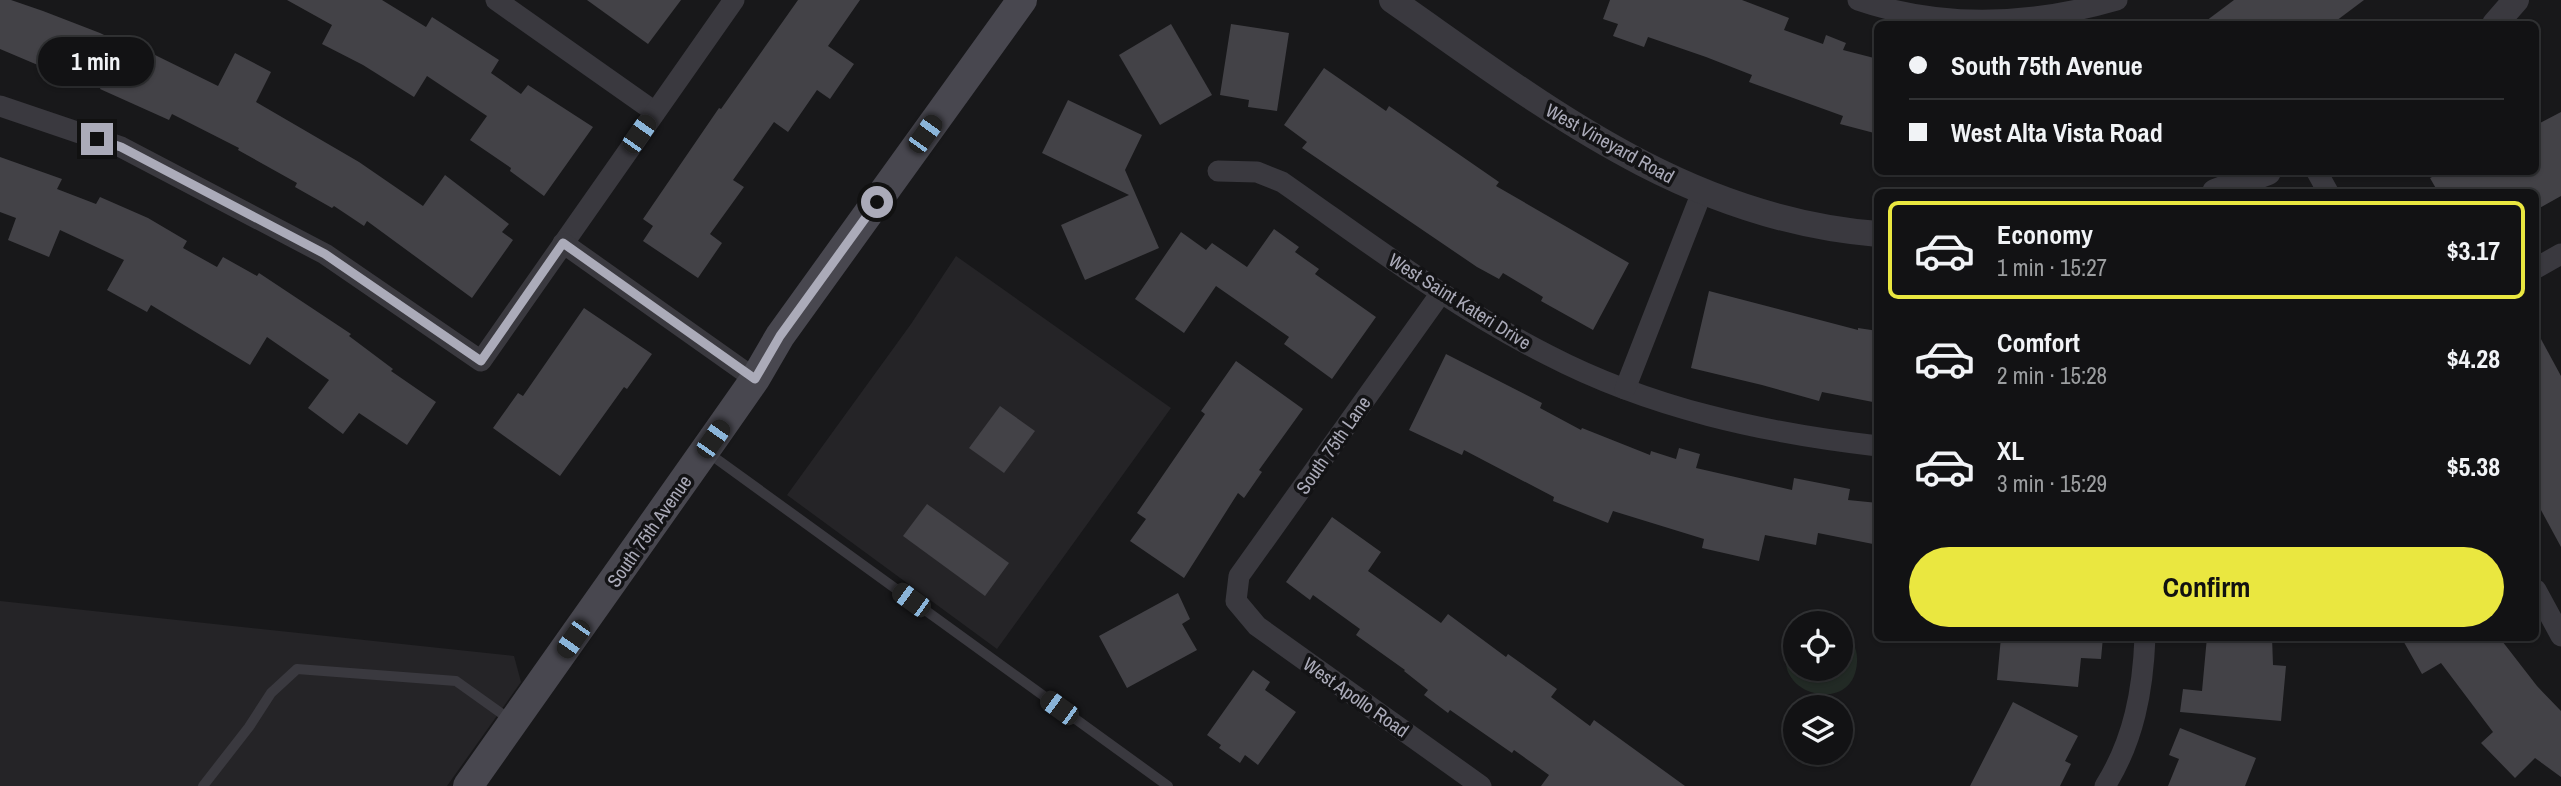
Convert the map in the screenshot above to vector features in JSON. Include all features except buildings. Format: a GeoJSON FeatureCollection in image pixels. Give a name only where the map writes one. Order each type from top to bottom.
{"type":"FeatureCollection","features":[{"type":"Feature","properties":{"kind":"main road","name":"South 75th Avenue"},"geometry":{"type":"LineString","coordinates":[[468,786],[755,379],[780,336],[1022,0]]}},
{"type":"Feature","properties":{"kind":"street"},"geometry":{"type":"LineString","coordinates":[[496,0],[655,112]]}},
{"type":"Feature","properties":{"kind":"street"},"geometry":{"type":"LineString","coordinates":[[0,106],[121,147],[313,248],[481,361],[734,0]]}},
{"type":"Feature","properties":{"kind":"street","name":"West Vineyard Road"},"geometry":{"type":"LineString","coordinates":[[1392,0],[1540,104],[1637,162],[1702,192],[1759,211],[1865,233]]}},
{"type":"Feature","properties":{"kind":"street"},"geometry":{"type":"LineString","coordinates":[[1858,0],[1926,18],[1966,21]]}},
{"type":"Feature","properties":{"kind":"street"},"geometry":{"type":"LineString","coordinates":[[1994,21],[2039,18],[2117,0]]}},
{"type":"Feature","properties":{"kind":"street"},"geometry":{"type":"LineString","coordinates":[[2498,21],[2516,0]]}},
{"type":"Feature","properties":{"kind":"street","name":"West Saint Kateri Drive"},"geometry":{"type":"LineString","coordinates":[[1218,171],[1257,172],[1282,182],[1478,317],[1549,356],[1625,389],[1702,414],[1772,430],[1874,446]]}},
{"type":"Feature","properties":{"kind":"street"},"geometry":{"type":"LineString","coordinates":[[2223,189],[2260,175]]}},
{"type":"Feature","properties":{"kind":"street"},"geometry":{"type":"LineString","coordinates":[[1625,389],[1702,192]]}},
{"type":"Feature","properties":{"kind":"street"},"geometry":{"type":"LineString","coordinates":[[563,243],[755,379]]}},
{"type":"Feature","properties":{"kind":"street"},"geometry":{"type":"LineString","coordinates":[[2539,266],[2561,254]]}},
{"type":"Feature","properties":{"kind":"street","name":"South 75th Lane"},"geometry":{"type":"LineString","coordinates":[[1236,601],[1239,576],[1441,293]]}},
{"type":"Feature","properties":{"kind":"street"},"geometry":{"type":"LineString","coordinates":[[2539,596],[2561,636]]}},
{"type":"Feature","properties":{"kind":"street","name":"West Apollo Road"},"geometry":{"type":"LineString","coordinates":[[1236,601],[1257,626],[1481,786]]}},
{"type":"Feature","properties":{"kind":"street"},"geometry":{"type":"LineString","coordinates":[[2105,786],[2126,743],[2137,711],[2143,679],[2145,641]]}},
{"type":"Feature","properties":{"kind":"lane"},"geometry":{"type":"LineString","coordinates":[[705,450],[1168,786]]}},
{"type":"Feature","properties":{"kind":"lane"},"geometry":{"type":"LineString","coordinates":[[203,786],[249,727],[271,693],[297,669],[456,681],[514,722]]}},
{"type":"Feature","properties":{"kind":"shaded area"},"geometry":{"type":"Polygon","coordinates":[[[956,256],[1171,408],[997,649],[787,495],[911,324],[956,256]]]}},
{"type":"Feature","properties":{"kind":"shaded area"},"geometry":{"type":"Polygon","coordinates":[[[0,601],[514,656],[521,682],[447,786],[0,786],[0,601]]]}},
{"type":"Feature","properties":{"kind":"shaded area"},"geometry":{"type":"Polygon","coordinates":[[[1853,644],[1856,652],[1857,662],[1853,676],[1853,644]]]}},
{"type":"Feature","properties":{"kind":"shaded area"},"geometry":{"type":"Polygon","coordinates":[[[1795,681],[1851,681],[1841,691],[1826,694],[1810,692],[1795,681]]]}},
{"type":"Feature","properties":{"kind":"route"},"geometry":{"type":"LineString","coordinates":[[97,139],[121,147],[325,254],[481,361],[563,243],[755,379],[780,336],[877,202]]}}]}
